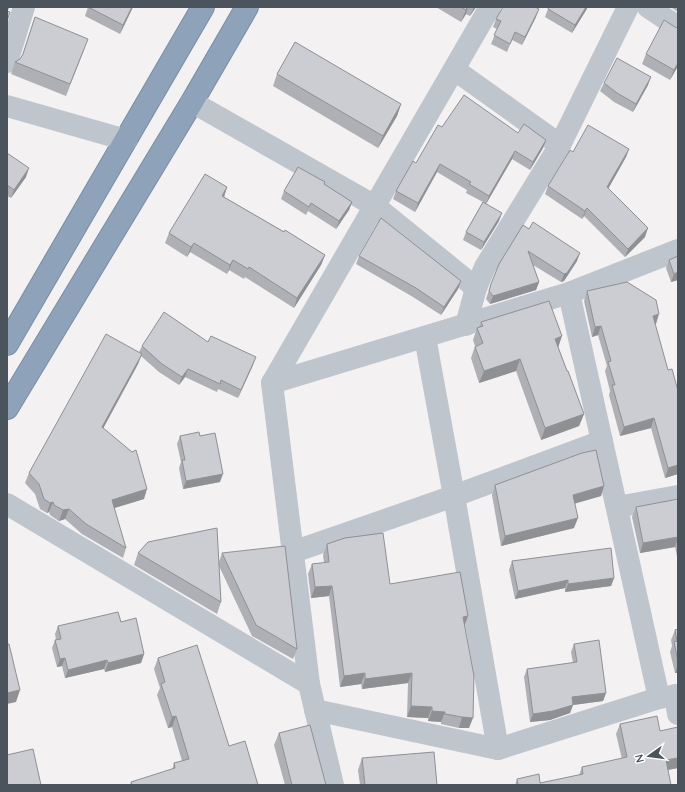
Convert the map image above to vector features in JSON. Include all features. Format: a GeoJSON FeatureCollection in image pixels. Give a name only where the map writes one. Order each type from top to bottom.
{"type":"FeatureCollection","features":[{"type":"Feature","properties":{"kind":"highway"},"geometry":{"type":"LineString","coordinates":[[7,344],[203,7]]}},
{"type":"Feature","properties":{"kind":"highway"},"geometry":{"type":"LineString","coordinates":[[7,408],[192,102],[247,7]]}},
{"type":"Feature","properties":{"kind":"street"},"geometry":{"type":"LineString","coordinates":[[7,62],[24,7]]}},
{"type":"Feature","properties":{"kind":"street"},"geometry":{"type":"LineString","coordinates":[[333,785],[308,684],[272,383],[455,70],[490,7]]}},
{"type":"Feature","properties":{"kind":"street"},"geometry":{"type":"LineString","coordinates":[[466,325],[476,288],[485,267],[560,145],[628,7]]}},
{"type":"Feature","properties":{"kind":"street"},"geometry":{"type":"LineString","coordinates":[[648,7],[678,27]]}},
{"type":"Feature","properties":{"kind":"street"},"geometry":{"type":"LineString","coordinates":[[455,70],[560,145]]}},
{"type":"Feature","properties":{"kind":"street"},"geometry":{"type":"LineString","coordinates":[[192,102],[375,206],[476,288]]}},
{"type":"Feature","properties":{"kind":"street"},"geometry":{"type":"LineString","coordinates":[[7,106],[126,140]]}},
{"type":"Feature","properties":{"kind":"street"},"geometry":{"type":"LineString","coordinates":[[272,383],[569,293],[678,250]]}},
{"type":"Feature","properties":{"kind":"street"},"geometry":{"type":"LineString","coordinates":[[315,710],[498,749],[673,700],[617,507],[569,293]]}},
{"type":"Feature","properties":{"kind":"street"},"geometry":{"type":"LineString","coordinates":[[425,336],[498,749]]}},
{"type":"Feature","properties":{"kind":"street"},"geometry":{"type":"LineString","coordinates":[[293,552],[454,496],[602,441]]}},
{"type":"Feature","properties":{"kind":"street"},"geometry":{"type":"LineString","coordinates":[[617,507],[678,496]]}},
{"type":"Feature","properties":{"kind":"street"},"geometry":{"type":"LineString","coordinates":[[7,504],[308,684]]}},
{"type":"Feature","properties":{"kind":"building"},"geometry":{"type":"Polygon","coordinates":[[[88,7],[132,7],[123,25],[88,7]]]}},
{"type":"Feature","properties":{"kind":"building"},"geometry":{"type":"Polygon","coordinates":[[[503,7],[535,7],[539,9],[525,37],[515,32],[510,44],[494,35],[501,21],[496,19],[503,7]]]}},
{"type":"Feature","properties":{"kind":"building"},"geometry":{"type":"Polygon","coordinates":[[[549,7],[586,7],[575,25],[548,9],[549,7]]]}},
{"type":"Feature","properties":{"kind":"building"},"geometry":{"type":"Polygon","coordinates":[[[7,11],[10,12],[7,21],[7,11]]]}},
{"type":"Feature","properties":{"kind":"building"},"geometry":{"type":"Polygon","coordinates":[[[35,17],[88,39],[70,84],[15,62],[20,59],[23,54],[35,17]]]}},
{"type":"Feature","properties":{"kind":"building"},"geometry":{"type":"Polygon","coordinates":[[[664,20],[678,28],[678,63],[674,70],[646,54],[664,20]]]}},
{"type":"Feature","properties":{"kind":"building"},"geometry":{"type":"Polygon","coordinates":[[[295,42],[401,104],[383,136],[277,74],[295,42]]]}},
{"type":"Feature","properties":{"kind":"building"},"geometry":{"type":"Polygon","coordinates":[[[617,58],[651,77],[636,104],[617,93],[604,83],[617,58]]]}},
{"type":"Feature","properties":{"kind":"building"},"geometry":{"type":"Polygon","coordinates":[[[464,95],[518,133],[524,124],[546,140],[533,162],[515,151],[489,196],[469,184],[471,182],[440,164],[418,203],[396,191],[413,161],[416,163],[438,125],[442,127],[464,95]]]}},
{"type":"Feature","properties":{"kind":"building"},"geometry":{"type":"Polygon","coordinates":[[[588,125],[629,149],[607,187],[648,228],[628,249],[587,208],[585,211],[548,186],[570,150],[573,152],[588,125]]]}},
{"type":"Feature","properties":{"kind":"building"},"geometry":{"type":"Polygon","coordinates":[[[7,153],[29,168],[14,190],[7,185],[7,153]]]}},
{"type":"Feature","properties":{"kind":"building"},"geometry":{"type":"Polygon","coordinates":[[[298,167],[325,182],[324,184],[352,202],[339,221],[311,203],[309,207],[284,191],[298,167]]]}},
{"type":"Feature","properties":{"kind":"building"},"geometry":{"type":"Polygon","coordinates":[[[205,174],[227,187],[222,196],[284,232],[285,230],[325,255],[297,298],[249,267],[248,269],[233,260],[230,265],[194,243],[191,247],[169,233],[205,174]]]}},
{"type":"Feature","properties":{"kind":"building"},"geometry":{"type":"Polygon","coordinates":[[[483,202],[502,213],[484,242],[466,232],[483,202]]]}},
{"type":"Feature","properties":{"kind":"building"},"geometry":{"type":"Polygon","coordinates":[[[381,218],[461,281],[444,307],[416,288],[359,256],[381,218]]]}},
{"type":"Feature","properties":{"kind":"building"},"geometry":{"type":"Polygon","coordinates":[[[533,222],[580,253],[567,273],[564,274],[528,251],[539,282],[493,296],[489,291],[499,264],[523,225],[529,229],[533,222]]]}},
{"type":"Feature","properties":{"kind":"building"},"geometry":{"type":"Polygon","coordinates":[[[678,256],[678,272],[674,274],[669,260],[678,256]]]}},
{"type":"Feature","properties":{"kind":"building"},"geometry":{"type":"Polygon","coordinates":[[[627,282],[656,300],[659,314],[653,316],[668,370],[672,369],[678,391],[678,465],[668,468],[654,418],[624,427],[612,385],[615,385],[608,362],[611,361],[601,326],[595,327],[587,291],[627,282]]]}},
{"type":"Feature","properties":{"kind":"building"},"geometry":{"type":"Polygon","coordinates":[[[549,301],[562,336],[555,339],[584,414],[545,428],[520,359],[484,371],[475,347],[483,343],[477,328],[483,326],[481,322],[549,301]]]}},
{"type":"Feature","properties":{"kind":"building"},"geometry":{"type":"Polygon","coordinates":[[[164,312],[208,342],[211,336],[256,357],[241,390],[221,380],[220,384],[188,369],[182,377],[162,364],[142,346],[164,312]]]}},
{"type":"Feature","properties":{"kind":"building"},"geometry":{"type":"Polygon","coordinates":[[[106,334],[142,354],[102,427],[132,452],[136,450],[147,489],[112,500],[126,548],[86,524],[69,509],[63,510],[54,505],[53,502],[50,503],[44,499],[39,484],[29,473],[106,334]]]}},
{"type":"Feature","properties":{"kind":"building"},"geometry":{"type":"Polygon","coordinates":[[[199,432],[200,436],[215,433],[223,474],[186,481],[182,460],[185,460],[180,436],[199,432]]]}},
{"type":"Feature","properties":{"kind":"building"},"geometry":{"type":"Polygon","coordinates":[[[596,450],[604,486],[573,495],[578,518],[505,536],[495,485],[582,453],[596,450]]]}},
{"type":"Feature","properties":{"kind":"building"},"geometry":{"type":"Polygon","coordinates":[[[678,499],[678,537],[643,543],[636,507],[678,499]]]}},
{"type":"Feature","properties":{"kind":"building"},"geometry":{"type":"Polygon","coordinates":[[[217,528],[221,602],[138,553],[148,542],[217,528]]]}},
{"type":"Feature","properties":{"kind":"building"},"geometry":{"type":"Polygon","coordinates":[[[383,533],[390,584],[460,572],[468,616],[463,617],[474,676],[473,718],[445,714],[445,712],[432,711],[432,707],[411,706],[412,673],[365,679],[365,673],[344,676],[332,586],[315,587],[312,564],[329,562],[327,544],[345,538],[383,533]]]}},
{"type":"Feature","properties":{"kind":"building"},"geometry":{"type":"Polygon","coordinates":[[[285,546],[297,649],[256,625],[222,553],[285,546]]]}},
{"type":"Feature","properties":{"kind":"building"},"geometry":{"type":"Polygon","coordinates":[[[611,548],[614,578],[568,584],[568,580],[518,591],[512,561],[611,548]]]}},
{"type":"Feature","properties":{"kind":"building"},"geometry":{"type":"Polygon","coordinates":[[[118,612],[121,622],[136,618],[144,654],[108,663],[107,660],[68,670],[65,658],[60,659],[55,640],[61,639],[58,626],[118,612]]]}},
{"type":"Feature","properties":{"kind":"building"},"geometry":{"type":"Polygon","coordinates":[[[678,629],[678,661],[674,642],[677,641],[675,630],[678,629]]]}},
{"type":"Feature","properties":{"kind":"building"},"geometry":{"type":"Polygon","coordinates":[[[599,640],[606,693],[572,697],[573,705],[553,711],[533,714],[527,669],[577,662],[574,644],[599,640]]]}},
{"type":"Feature","properties":{"kind":"building"},"geometry":{"type":"Polygon","coordinates":[[[7,644],[9,644],[20,690],[7,693],[7,644]]]}},
{"type":"Feature","properties":{"kind":"building"},"geometry":{"type":"Polygon","coordinates":[[[197,645],[229,746],[245,741],[258,785],[132,785],[131,782],[175,768],[174,763],[189,759],[176,716],[172,717],[161,684],[165,682],[158,658],[197,645]]]}},
{"type":"Feature","properties":{"kind":"building"},"geometry":{"type":"Polygon","coordinates":[[[657,716],[660,731],[678,727],[678,758],[666,760],[671,785],[518,785],[517,779],[539,774],[540,783],[583,774],[582,767],[627,757],[620,724],[657,716]]]}},
{"type":"Feature","properties":{"kind":"building"},"geometry":{"type":"Polygon","coordinates":[[[310,725],[326,785],[292,785],[279,733],[310,725]]]}},
{"type":"Feature","properties":{"kind":"building"},"geometry":{"type":"Polygon","coordinates":[[[33,749],[41,785],[7,785],[7,755],[33,749]]]}},
{"type":"Feature","properties":{"kind":"building"},"geometry":{"type":"Polygon","coordinates":[[[434,752],[437,785],[365,785],[362,758],[434,752]]]}}]}
